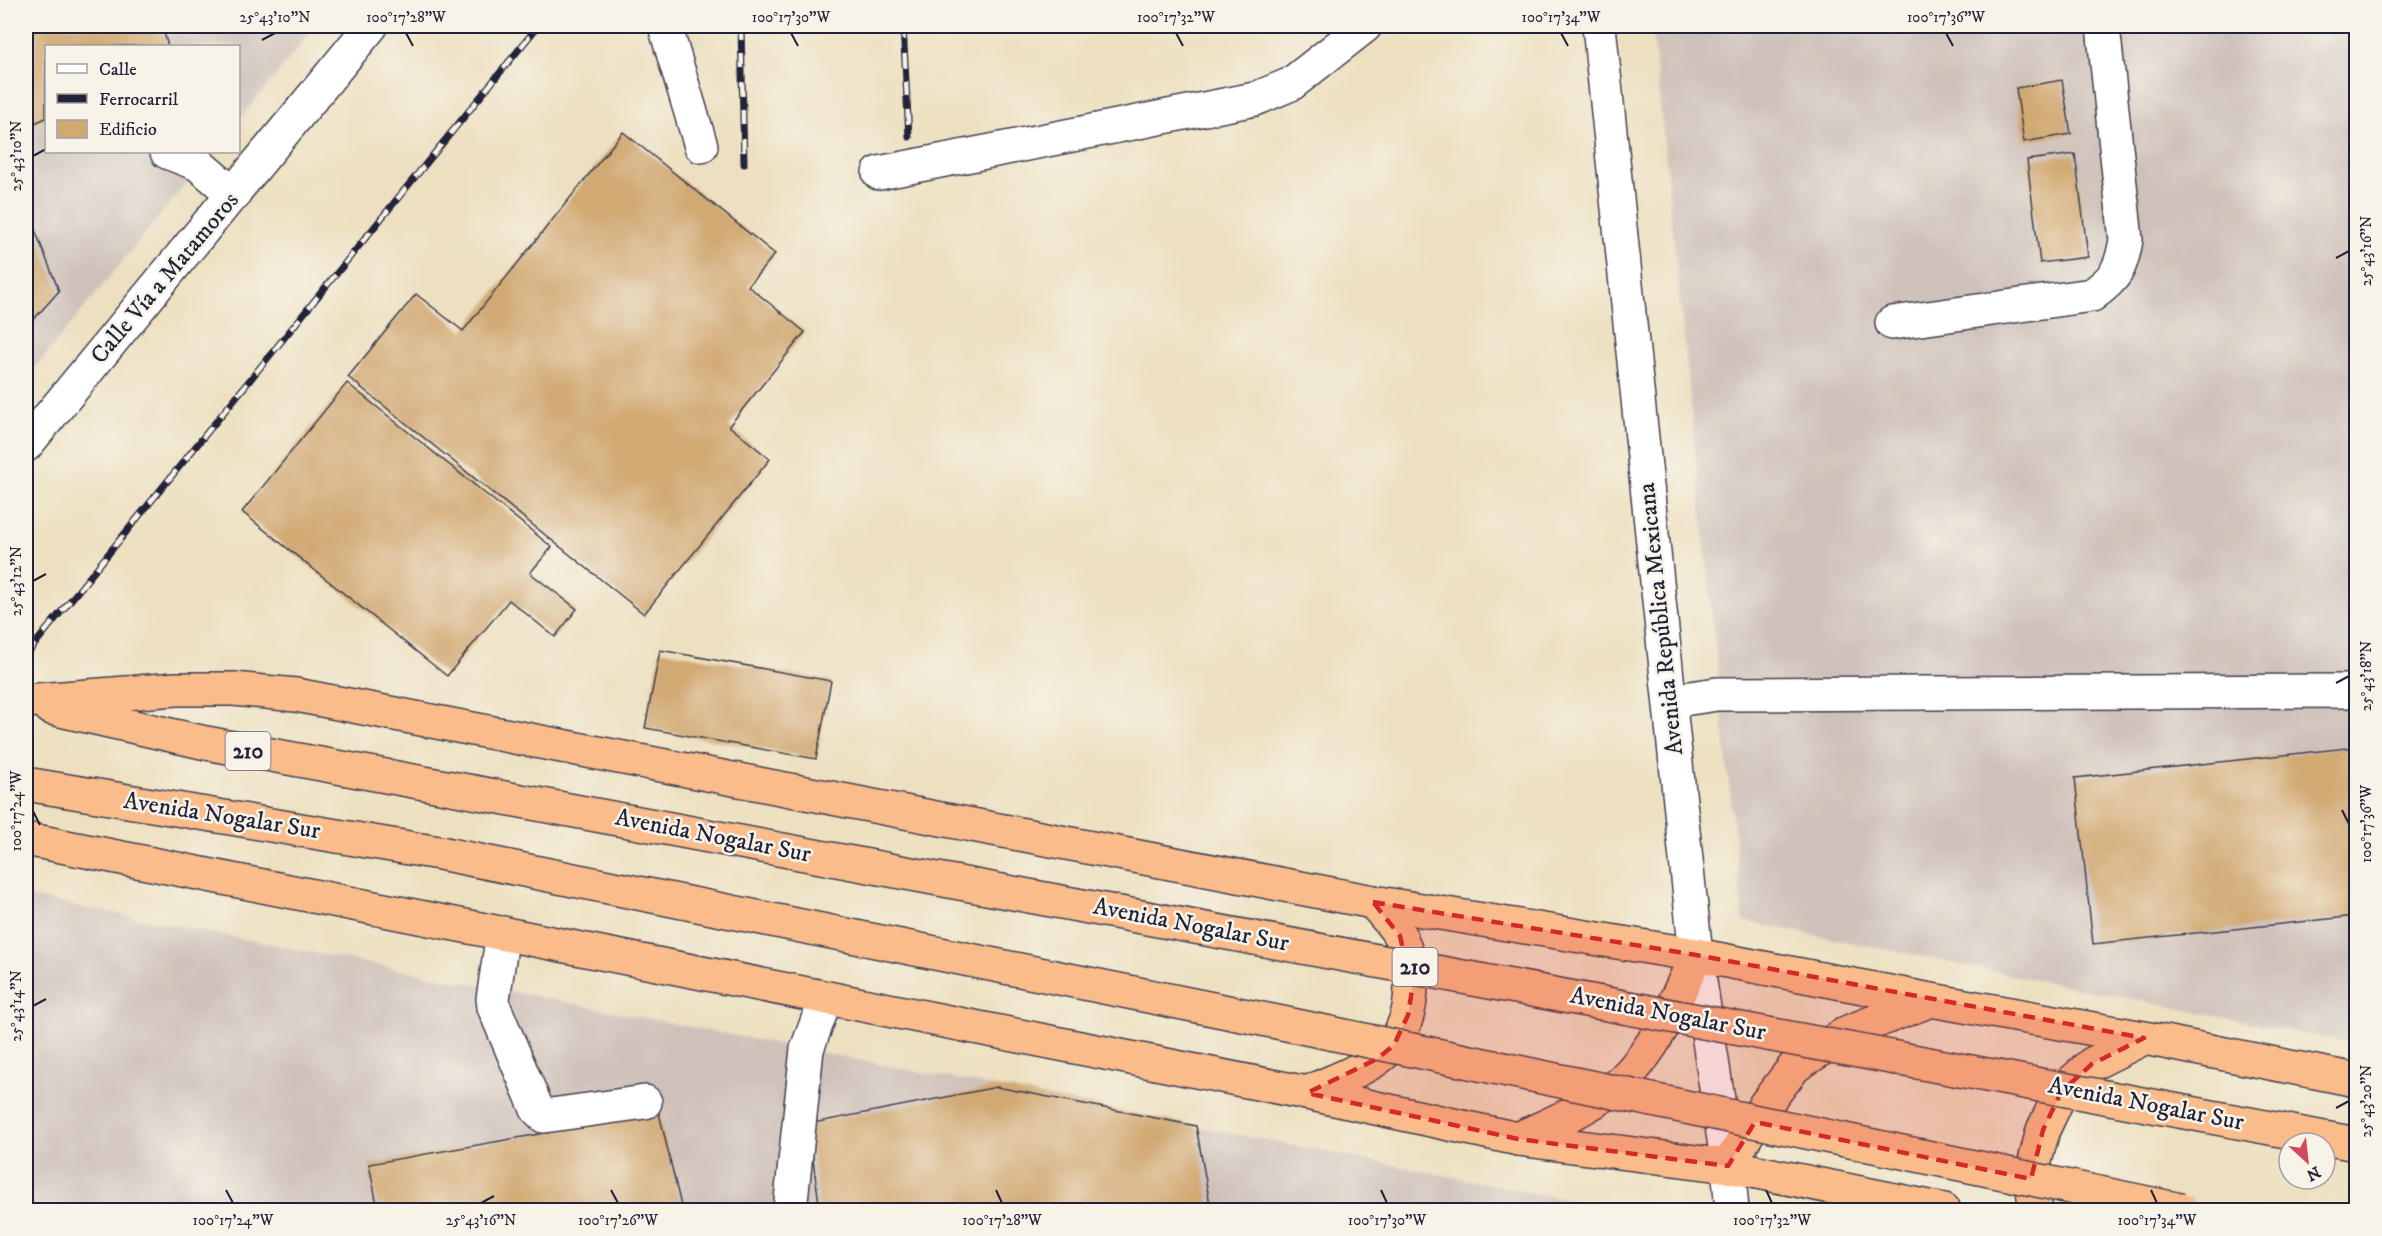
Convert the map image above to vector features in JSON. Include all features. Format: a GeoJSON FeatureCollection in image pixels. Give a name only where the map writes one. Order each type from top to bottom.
{"type":"FeatureCollection","features":[{"type":"Feature","properties":{"kind":"highway"},"geometry":{"type":"LineString","coordinates":[[26,702],[176,689],[234,689],[296,695],[1373,902],[1696,955],[2144,1038],[2356,1080]]}},
{"type":"Feature","properties":{"kind":"highway","name":"Avenida Nogalar Sur"},"geometry":{"type":"LineString","coordinates":[[26,702],[206,743],[2356,1144]]}},
{"type":"Feature","properties":{"kind":"highway","name":"Avenida Nogalar Sur"},"geometry":{"type":"LineString","coordinates":[[26,784],[446,854],[1271,1021],[2181,1210]]}},
{"type":"Feature","properties":{"kind":"highway"},"geometry":{"type":"LineString","coordinates":[[26,839],[1307,1093],[1518,1139],[1728,1166],[1944,1210]]}},
{"type":"Feature","properties":{"kind":"highway"},"geometry":{"type":"LineString","coordinates":[[1307,1093],[1377,1059],[1394,1045],[1408,1015],[1412,990],[1408,961],[1400,936],[1373,902]]}},
{"type":"Feature","properties":{"kind":"highway"},"geometry":{"type":"LineString","coordinates":[[1518,1139],[1590,1103],[1622,1080],[1645,1052],[1671,1010],[1696,955]]}},
{"type":"Feature","properties":{"kind":"highway"},"geometry":{"type":"LineString","coordinates":[[1728,1166],[1765,1105],[1795,1066],[1848,1032],[1931,1000]]}},
{"type":"Feature","properties":{"kind":"highway"},"geometry":{"type":"LineString","coordinates":[[2036,1210],[2031,1177],[2043,1130],[2061,1092],[2092,1064],[2144,1038]]}},
{"type":"Feature","properties":{"kind":"street","name":"Calle Vía a Matamoros"},"geometry":{"type":"LineString","coordinates":[[26,445],[371,26]]}},
{"type":"Feature","properties":{"kind":"street"},"geometry":{"type":"LineString","coordinates":[[666,26],[701,146]]}},
{"type":"Feature","properties":{"kind":"street"},"geometry":{"type":"LineString","coordinates":[[879,173],[1255,99],[1291,84],[1365,26]]}},
{"type":"Feature","properties":{"kind":"street","name":"Avenida República Mexicana"},"geometry":{"type":"LineString","coordinates":[[1599,26],[1696,955],[1728,1166],[1732,1210]]}},
{"type":"Feature","properties":{"kind":"street"},"geometry":{"type":"LineString","coordinates":[[1892,323],[2092,295],[2111,281],[2123,259],[2126,240],[2103,26]]}},
{"type":"Feature","properties":{"kind":"street"},"geometry":{"type":"LineString","coordinates":[[170,153],[198,164],[234,195]]}},
{"type":"Feature","properties":{"kind":"street"},"geometry":{"type":"LineString","coordinates":[[1670,701],[1717,694],[2356,691]]}},
{"type":"Feature","properties":{"kind":"street"},"geometry":{"type":"LineString","coordinates":[[503,933],[493,999],[494,1007],[537,1109],[544,1116],[645,1102]]}},
{"type":"Feature","properties":{"kind":"street"},"geometry":{"type":"LineString","coordinates":[[789,1210],[807,1049],[826,998]]}},
{"type":"Feature","properties":{"kind":"highlighted area"},"geometry":{"type":"Polygon","coordinates":[[[1373,902],[1696,955],[2144,1038],[2092,1064],[2061,1092],[2043,1130],[2031,1179],[1755,1122],[1728,1166],[1518,1139],[1307,1093],[1377,1059],[1394,1045],[1408,1015],[1412,990],[1400,936],[1373,902]]]}},
{"type":"Feature","properties":{"kind":"shaded area"},"geometry":{"type":"Polygon","coordinates":[[[26,26],[316,26],[240,119],[240,45],[45,45],[45,153],[211,153],[26,379],[26,26]]]}},
{"type":"Feature","properties":{"kind":"shaded area"},"geometry":{"type":"Polygon","coordinates":[[[1652,26],[2356,26],[2356,1044],[1743,921],[1652,26]]]}},
{"type":"Feature","properties":{"kind":"shaded area"},"geometry":{"type":"Polygon","coordinates":[[[26,896],[1580,1202],[1525,1210],[26,1210],[26,896]]]}},
{"type":"Feature","properties":{"kind":"building"},"geometry":{"type":"Polygon","coordinates":[[[26,26],[162,26],[168,45],[45,45],[45,118],[26,127],[26,26]]]}},
{"type":"Feature","properties":{"kind":"building"},"geometry":{"type":"Polygon","coordinates":[[[2062,80],[2071,134],[2024,142],[2016,88],[2062,80]]]}},
{"type":"Feature","properties":{"kind":"building"},"geometry":{"type":"Polygon","coordinates":[[[623,132],[775,254],[748,286],[805,332],[729,426],[770,459],[644,614],[348,377],[416,294],[463,331],[623,132]]]}},
{"type":"Feature","properties":{"kind":"building"},"geometry":{"type":"Polygon","coordinates":[[[2075,154],[2088,257],[2040,263],[2027,160],[2075,154]]]}},
{"type":"Feature","properties":{"kind":"building"},"geometry":{"type":"Polygon","coordinates":[[[26,207],[59,291],[26,328],[26,207]]]}},
{"type":"Feature","properties":{"kind":"building"},"geometry":{"type":"Polygon","coordinates":[[[347,383],[552,547],[530,573],[577,609],[555,637],[509,600],[447,676],[242,512],[347,383]]]}},
{"type":"Feature","properties":{"kind":"building"},"geometry":{"type":"Polygon","coordinates":[[[660,650],[831,681],[816,759],[645,728],[660,650]]]}},
{"type":"Feature","properties":{"kind":"building"},"geometry":{"type":"Polygon","coordinates":[[[2356,747],[2356,916],[2093,944],[2075,778],[2356,747]]]}},
{"type":"Feature","properties":{"kind":"building"},"geometry":{"type":"Polygon","coordinates":[[[997,1087],[1196,1126],[1211,1210],[820,1210],[808,1124],[997,1087]]]}},
{"type":"Feature","properties":{"kind":"building"},"geometry":{"type":"Polygon","coordinates":[[[659,1113],[682,1210],[378,1210],[369,1164],[659,1113]]]}},
{"type":"Feature","properties":{"kind":"railway"},"geometry":{"type":"LineString","coordinates":[[26,655],[538,26]]}},
{"type":"Feature","properties":{"kind":"railway"},"geometry":{"type":"LineString","coordinates":[[741,26],[744,164]]}},
{"type":"Feature","properties":{"kind":"railway"},"geometry":{"type":"LineString","coordinates":[[903,26],[909,137]]}}]}
